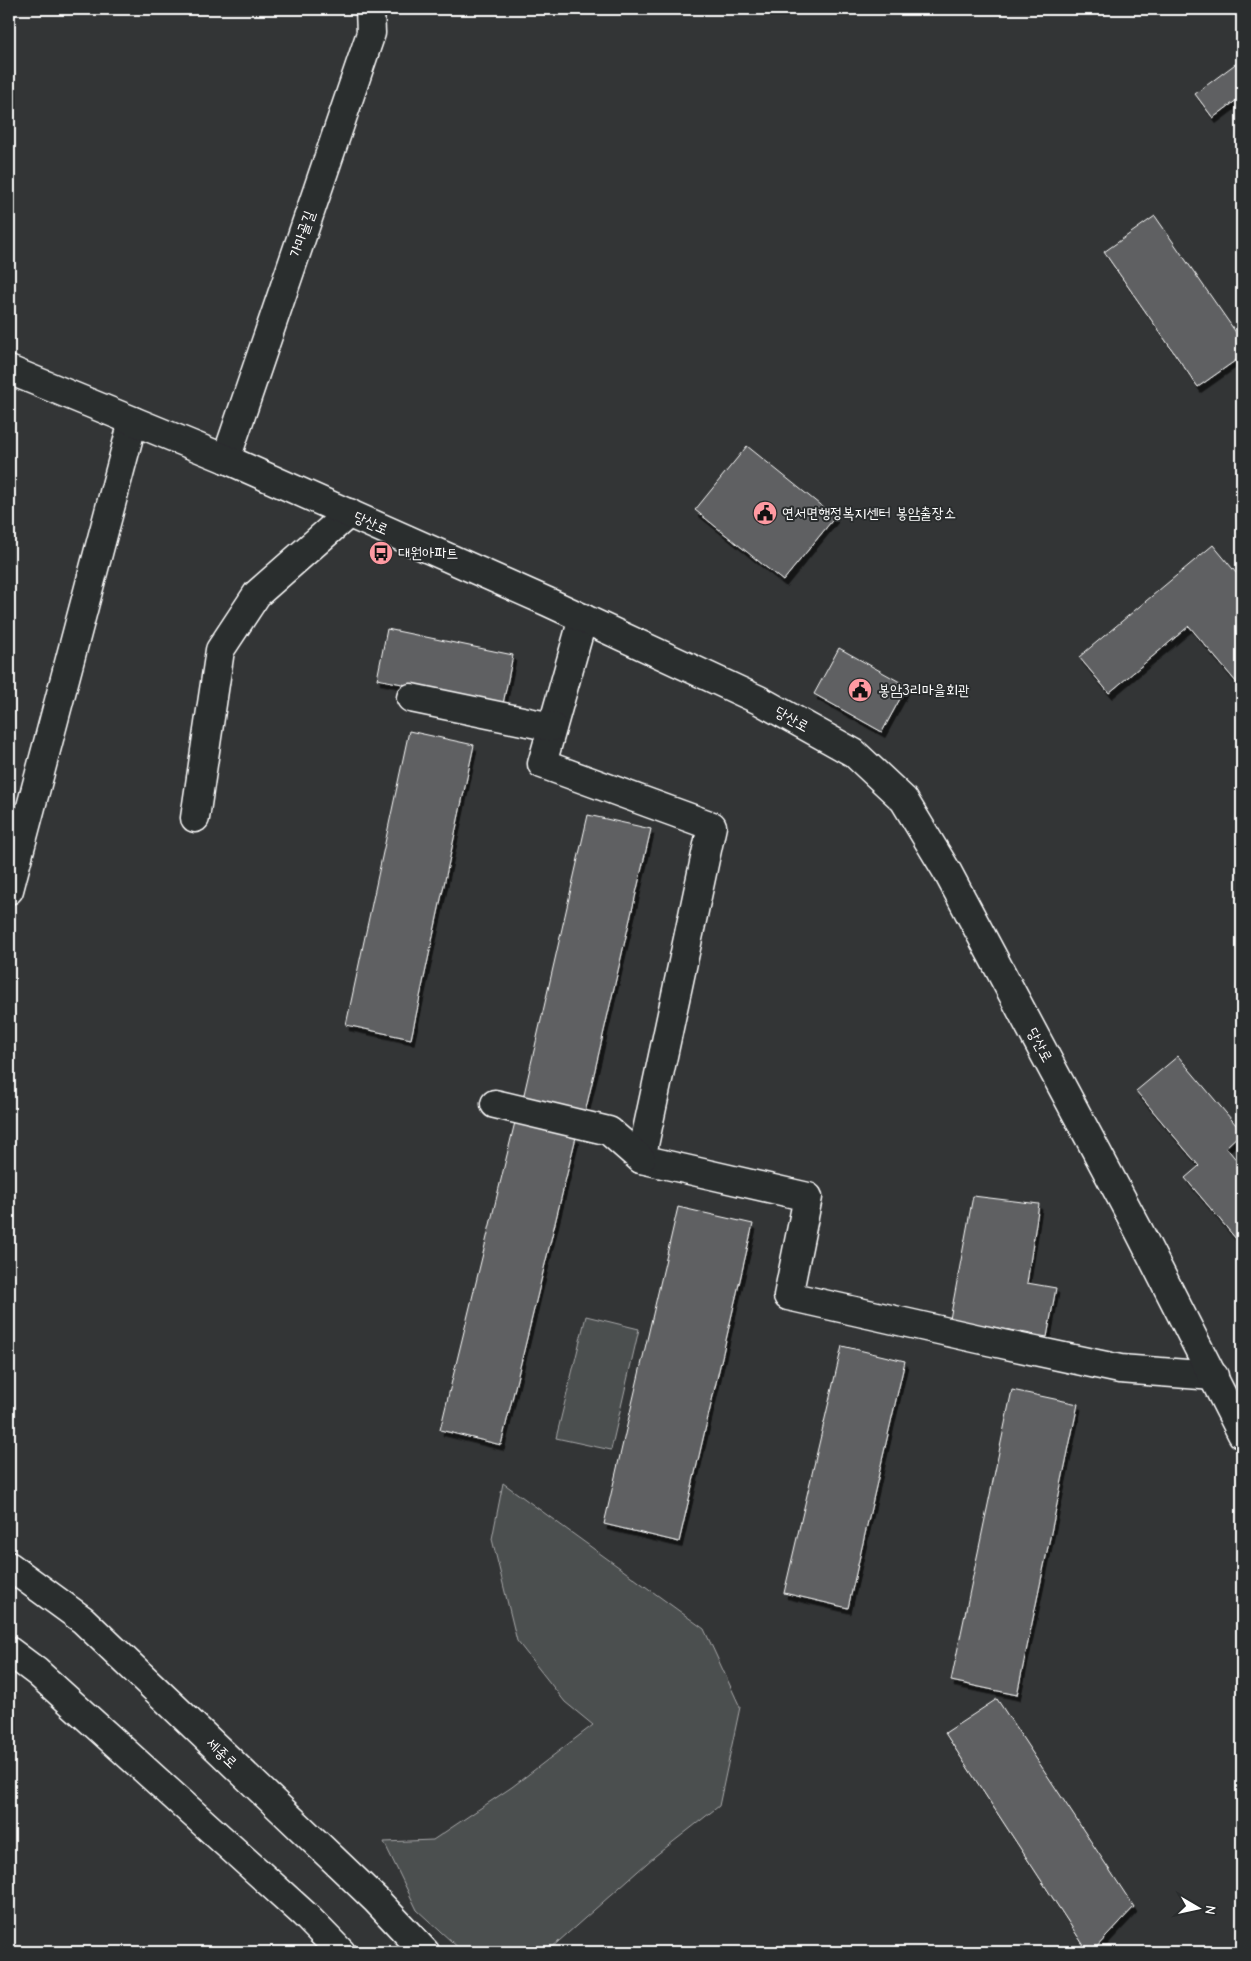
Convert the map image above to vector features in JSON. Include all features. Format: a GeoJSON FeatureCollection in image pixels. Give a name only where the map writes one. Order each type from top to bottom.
{"type":"FeatureCollection","features":[{"type":"Feature","properties":{"kind":"main road","name":"가마골길"},"geometry":{"type":"LineString","coordinates":[[226,459],[371,33],[370,9]]}},
{"type":"Feature","properties":{"kind":"main road","name":"당산로"},"geometry":{"type":"LineString","coordinates":[[9,370],[226,459],[583,618],[759,700],[854,752],[904,800],[958,890],[1139,1230],[1242,1434]]}},
{"type":"Feature","properties":{"kind":"main road"},"geometry":{"type":"LineString","coordinates":[[9,886],[133,421]]}},
{"type":"Feature","properties":{"kind":"main road"},"geometry":{"type":"LineString","coordinates":[[195,818],[220,650],[257,594],[348,513]]}},
{"type":"Feature","properties":{"kind":"main road"},"geometry":{"type":"LineString","coordinates":[[583,618],[542,764],[712,826],[641,1158]]}},
{"type":"Feature","properties":{"kind":"main road"},"geometry":{"type":"LineString","coordinates":[[411,698],[552,727]]}},
{"type":"Feature","properties":{"kind":"main road"},"geometry":{"type":"LineString","coordinates":[[495,1104],[609,1131],[641,1158],[808,1197],[788,1296],[1120,1369],[1214,1376]]}},
{"type":"Feature","properties":{"kind":"main road","name":"세종로"},"geometry":{"type":"LineString","coordinates":[[9,1566],[83,1620],[376,1900],[425,1952]]}},
{"type":"Feature","properties":{"kind":"main road"},"geometry":{"type":"LineString","coordinates":[[9,1651],[36,1672],[304,1914],[341,1952]]}},
{"type":"Feature","properties":{"kind":"shaded area"},"geometry":{"type":"Polygon","coordinates":[[[586,1316],[639,1329],[611,1450],[556,1438],[586,1316]]]}},
{"type":"Feature","properties":{"kind":"shaded area"},"geometry":{"type":"Polygon","coordinates":[[[503,1483],[704,1629],[740,1707],[719,1806],[655,1856],[550,1949],[542,1952],[463,1952],[417,1910],[384,1842],[433,1840],[512,1787],[593,1725],[565,1702],[517,1641],[492,1539],[503,1483]]]}},
{"type":"Feature","properties":{"kind":"building"},"geometry":{"type":"Polygon","coordinates":[[[1242,59],[1242,96],[1213,118],[1195,94],[1242,59]]]}},
{"type":"Feature","properties":{"kind":"building"},"geometry":{"type":"Polygon","coordinates":[[[1155,216],[1242,341],[1242,356],[1198,387],[1104,252],[1155,216]]]}},
{"type":"Feature","properties":{"kind":"building","name":"연서면행정복지센터 봉암출장소"},"geometry":{"type":"Polygon","coordinates":[[[747,446],[835,517],[783,581],[695,510],[747,446]]]}},
{"type":"Feature","properties":{"kind":"building"},"geometry":{"type":"Polygon","coordinates":[[[1213,545],[1242,580],[1242,689],[1189,626],[1109,693],[1079,657],[1213,545]]]}},
{"type":"Feature","properties":{"kind":"building"},"geometry":{"type":"Polygon","coordinates":[[[387,629],[513,655],[503,704],[377,679],[387,629]]]}},
{"type":"Feature","properties":{"kind":"building","name":"봉암3리마을회관"},"geometry":{"type":"Polygon","coordinates":[[[839,648],[907,686],[882,732],[814,694],[839,648]]]}},
{"type":"Feature","properties":{"kind":"building"},"geometry":{"type":"Polygon","coordinates":[[[409,731],[474,745],[411,1039],[346,1025],[409,731]]]}},
{"type":"Feature","properties":{"kind":"building"},"geometry":{"type":"Polygon","coordinates":[[[588,815],[651,829],[584,1117],[522,1103],[588,815]]]}},
{"type":"Feature","properties":{"kind":"building"},"geometry":{"type":"Polygon","coordinates":[[[1178,1056],[1242,1132],[1226,1147],[1242,1167],[1242,1246],[1185,1178],[1199,1166],[1136,1091],[1178,1056]]]}},
{"type":"Feature","properties":{"kind":"building"},"geometry":{"type":"Polygon","coordinates":[[[515,1122],[576,1137],[501,1445],[440,1430],[515,1122]]]}},
{"type":"Feature","properties":{"kind":"building"},"geometry":{"type":"Polygon","coordinates":[[[973,1196],[1039,1204],[1027,1283],[1056,1288],[1047,1337],[950,1319],[973,1196]]]}},
{"type":"Feature","properties":{"kind":"building"},"geometry":{"type":"Polygon","coordinates":[[[678,1207],[753,1224],[679,1542],[604,1524],[678,1207]]]}},
{"type":"Feature","properties":{"kind":"building"},"geometry":{"type":"Polygon","coordinates":[[[842,1346],[905,1361],[848,1608],[784,1593],[842,1346]]]}},
{"type":"Feature","properties":{"kind":"building"},"geometry":{"type":"Polygon","coordinates":[[[1012,1390],[1078,1404],[1017,1695],[951,1681],[1012,1390]]]}},
{"type":"Feature","properties":{"kind":"building"},"geometry":{"type":"Polygon","coordinates":[[[997,1699],[1134,1907],[1092,1952],[1088,1952],[945,1733],[997,1699]]]}},
{"type":"Feature","properties":{"kind":"place","name":"연서면행정복지센터 봉암출장소"},"geometry":{"type":"Point","coordinates":[765,513]}},
{"type":"Feature","properties":{"kind":"place","name":"대원아파트"},"geometry":{"type":"Point","coordinates":[381,553]}},
{"type":"Feature","properties":{"kind":"place","name":"봉암3리마을회관"},"geometry":{"type":"Point","coordinates":[860,690]}}]}
